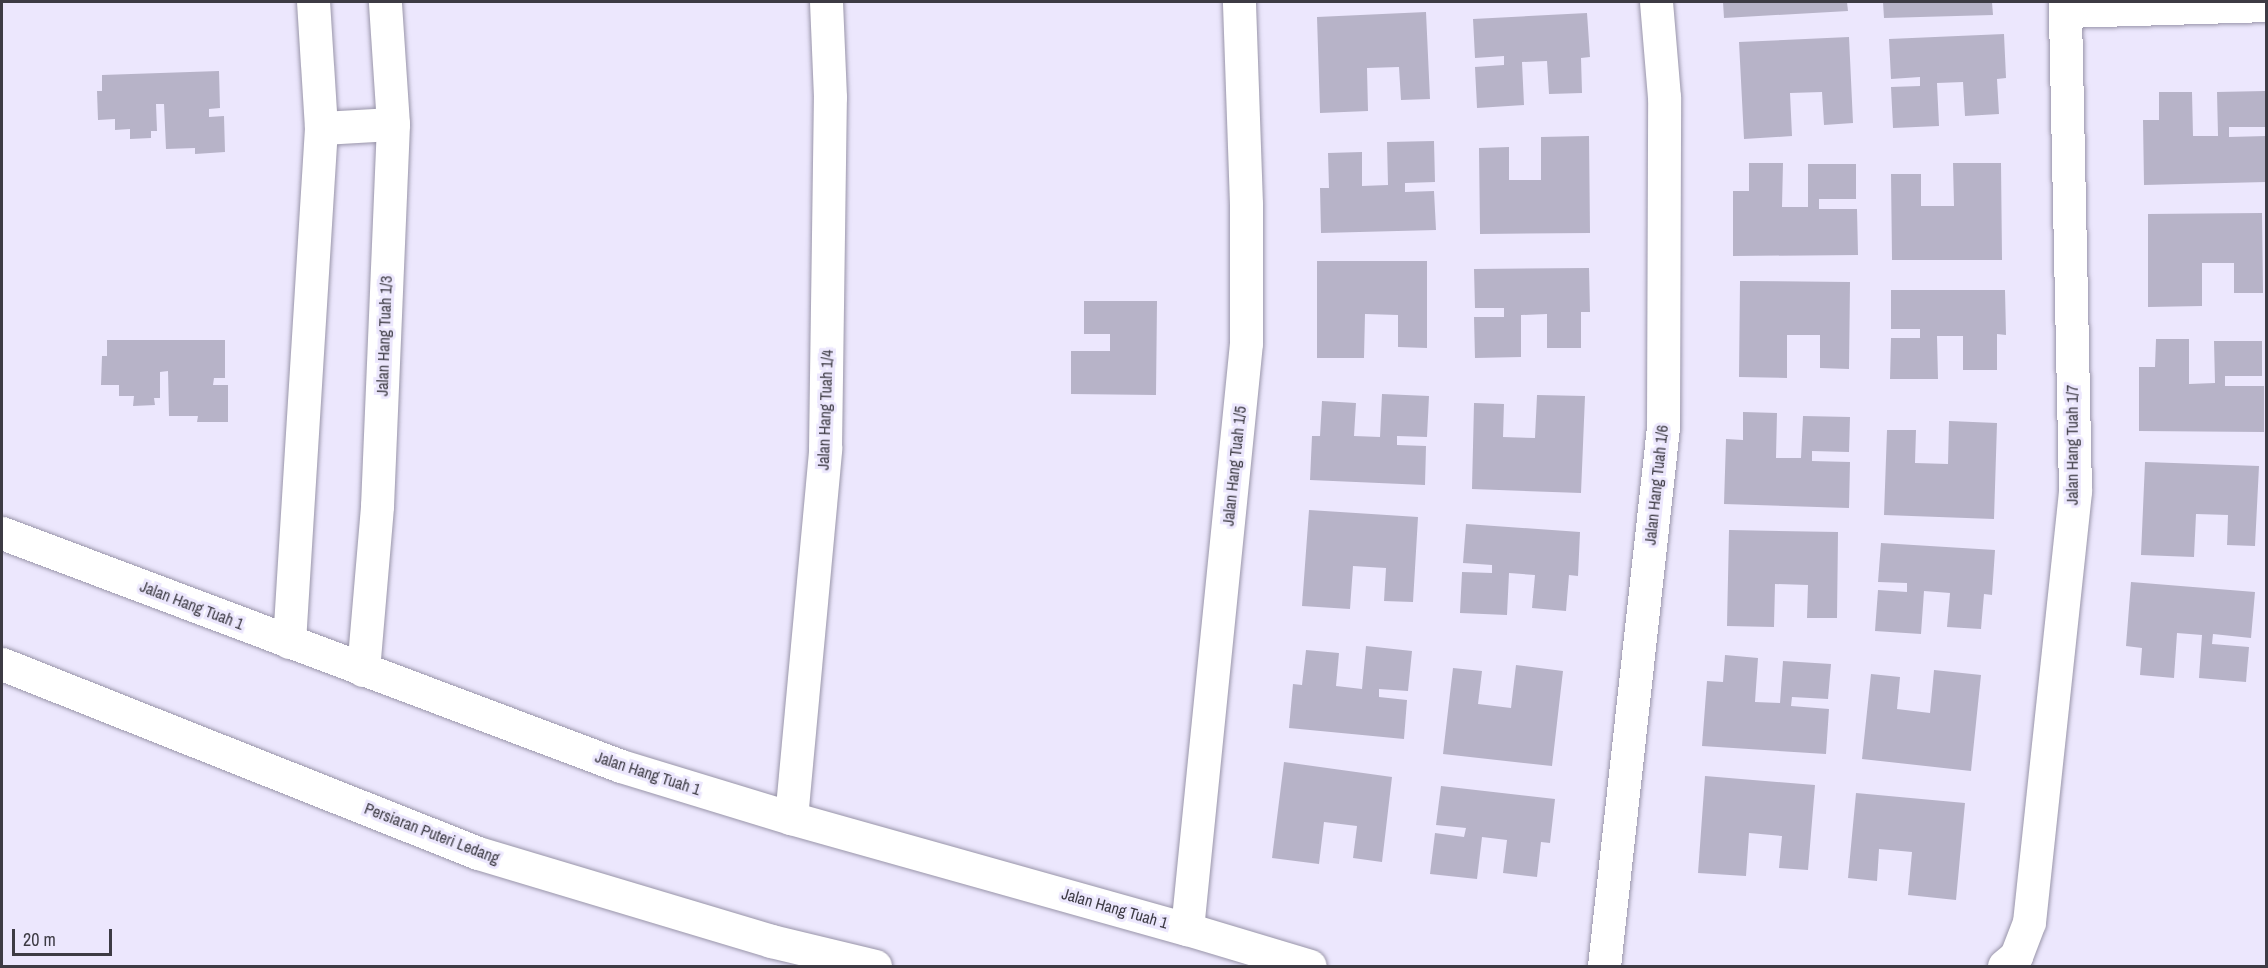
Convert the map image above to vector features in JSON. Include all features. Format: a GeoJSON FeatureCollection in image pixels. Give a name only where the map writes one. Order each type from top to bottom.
{"type":"FeatureCollection","features":[{"type":"Feature","properties":{"kind":"street"},"geometry":{"type":"LineString","coordinates":[[289,642],[321,128],[312,2]]}},
{"type":"Feature","properties":{"kind":"street","name":"Jalan Hang Tuah 1/3"},"geometry":{"type":"LineString","coordinates":[[363,670],[377,506],[393,124],[385,2]]}},
{"type":"Feature","properties":{"kind":"street","name":"Jalan Hang Tuah 1/4"},"geometry":{"type":"LineString","coordinates":[[791,818],[825,449],[830,108],[826,2]]}},
{"type":"Feature","properties":{"kind":"street","name":"Jalan Hang Tuah 1/5"},"geometry":{"type":"LineString","coordinates":[[1187,929],[1246,343],[1246,204],[1239,2]]}},
{"type":"Feature","properties":{"kind":"street","name":"Jalan Hang Tuah 1/6"},"geometry":{"type":"LineString","coordinates":[[1604,966],[1663,427],[1664,97],[1656,2]]}},
{"type":"Feature","properties":{"kind":"street"},"geometry":{"type":"LineString","coordinates":[[2065,6],[2266,5]]}},
{"type":"Feature","properties":{"kind":"street","name":"Jalan Hang Tuah 1/7"},"geometry":{"type":"LineString","coordinates":[[2010,961],[2029,922],[2075,491],[2065,6]]}},
{"type":"Feature","properties":{"kind":"street"},"geometry":{"type":"LineString","coordinates":[[321,128],[393,124]]}},
{"type":"Feature","properties":{"kind":"street","name":"Jalan Hang Tuah 1"},"geometry":{"type":"LineString","coordinates":[[2,533],[621,766],[791,818],[1187,929],[1310,966]]}},
{"type":"Feature","properties":{"kind":"street","name":"Persiaran Puteri Ledang"},"geometry":{"type":"LineString","coordinates":[[2,664],[478,853],[771,941],[874,966]]}},
{"type":"Feature","properties":{"kind":"building"},"geometry":{"type":"Polygon","coordinates":[[[1723,2],[1847,2],[1848,11],[1724,18],[1723,2]]]}},
{"type":"Feature","properties":{"kind":"building"},"geometry":{"type":"Polygon","coordinates":[[[1883,2],[1992,2],[1993,15],[1884,18],[1883,2]]]}},
{"type":"Feature","properties":{"kind":"building"},"geometry":{"type":"Polygon","coordinates":[[[1426,12],[1430,99],[1401,100],[1399,67],[1367,68],[1368,111],[1320,113],[1317,17],[1426,12]]]}},
{"type":"Feature","properties":{"kind":"building"},"geometry":{"type":"Polygon","coordinates":[[[1587,13],[1590,57],[1581,58],[1582,93],[1549,94],[1547,61],[1522,62],[1524,105],[1477,108],[1475,67],[1504,65],[1504,56],[1475,58],[1473,19],[1587,13]]]}},
{"type":"Feature","properties":{"kind":"building"},"geometry":{"type":"Polygon","coordinates":[[[2004,34],[2006,78],[1997,79],[1999,114],[1965,116],[1963,82],[1937,83],[1939,126],[1893,128],[1891,87],[1920,86],[1920,77],[1891,79],[1889,39],[2004,34]]]}},
{"type":"Feature","properties":{"kind":"building"},"geometry":{"type":"Polygon","coordinates":[[[1849,37],[1853,123],[1824,125],[1822,92],[1790,93],[1792,136],[1744,139],[1739,42],[1849,37]]]}},
{"type":"Feature","properties":{"kind":"building"},"geometry":{"type":"Polygon","coordinates":[[[219,71],[220,108],[209,109],[209,117],[224,116],[225,152],[195,154],[195,148],[166,149],[164,104],[156,104],[157,131],[151,131],[151,138],[130,139],[130,129],[115,130],[115,119],[98,120],[97,91],[102,91],[102,75],[219,71]]]}},
{"type":"Feature","properties":{"kind":"building"},"geometry":{"type":"Polygon","coordinates":[[[2265,91],[2266,127],[2229,127],[2229,137],[2266,136],[2266,182],[2144,185],[2143,120],[2159,120],[2159,92],[2192,92],[2193,136],[2218,136],[2217,92],[2265,91]]]}},
{"type":"Feature","properties":{"kind":"building"},"geometry":{"type":"Polygon","coordinates":[[[1589,136],[1590,233],[1480,234],[1479,148],[1509,147],[1509,180],[1541,180],[1541,137],[1589,136]]]}},
{"type":"Feature","properties":{"kind":"building"},"geometry":{"type":"Polygon","coordinates":[[[1434,141],[1435,182],[1405,183],[1405,192],[1434,191],[1436,230],[1321,233],[1320,188],[1329,188],[1328,153],[1362,152],[1362,186],[1388,185],[1387,142],[1434,141]]]}},
{"type":"Feature","properties":{"kind":"building"},"geometry":{"type":"Polygon","coordinates":[[[1749,163],[1783,163],[1782,207],[1808,207],[1808,164],[1856,164],[1856,199],[1819,199],[1819,209],[1857,209],[1858,255],[1733,256],[1733,191],[1749,191],[1749,163]]]}},
{"type":"Feature","properties":{"kind":"building"},"geometry":{"type":"Polygon","coordinates":[[[1953,163],[2001,163],[2002,260],[1892,260],[1891,174],[1921,174],[1921,206],[1954,206],[1953,163]]]}},
{"type":"Feature","properties":{"kind":"building"},"geometry":{"type":"Polygon","coordinates":[[[2262,213],[2263,293],[2234,293],[2234,263],[2202,263],[2202,306],[2148,307],[2148,214],[2262,213]]]}},
{"type":"Feature","properties":{"kind":"building"},"geometry":{"type":"Polygon","coordinates":[[[1317,261],[1427,261],[1427,348],[1398,347],[1398,315],[1365,314],[1364,358],[1317,358],[1317,261]]]}},
{"type":"Feature","properties":{"kind":"building"},"geometry":{"type":"Polygon","coordinates":[[[1589,268],[1590,312],[1581,312],[1581,348],[1547,348],[1547,314],[1521,315],[1521,357],[1475,358],[1474,317],[1504,317],[1504,308],[1475,308],[1474,269],[1589,268]]]}},
{"type":"Feature","properties":{"kind":"building"},"geometry":{"type":"Polygon","coordinates":[[[1740,281],[1850,282],[1849,369],[1820,368],[1820,335],[1787,335],[1787,378],[1739,377],[1740,281]]]}},
{"type":"Feature","properties":{"kind":"building"},"geometry":{"type":"Polygon","coordinates":[[[1891,290],[2005,290],[2006,335],[1997,334],[1997,370],[1963,370],[1963,336],[1937,336],[1938,379],[1890,379],[1891,338],[1920,338],[1920,329],[1891,329],[1891,290]]]}},
{"type":"Feature","properties":{"kind":"building"},"geometry":{"type":"Polygon","coordinates":[[[1084,301],[1157,301],[1156,395],[1071,394],[1071,351],[1110,351],[1110,334],[1084,334],[1084,301]]]}},
{"type":"Feature","properties":{"kind":"building"},"geometry":{"type":"Polygon","coordinates":[[[2156,339],[2189,339],[2189,384],[2215,383],[2214,341],[2262,341],[2262,376],[2225,376],[2225,386],[2264,386],[2264,432],[2139,431],[2139,367],[2155,367],[2156,339]]]}},
{"type":"Feature","properties":{"kind":"building"},"geometry":{"type":"Polygon","coordinates":[[[107,340],[225,340],[225,378],[214,378],[213,385],[228,385],[228,422],[197,422],[198,416],[169,416],[168,371],[160,372],[160,398],[154,398],[155,405],[133,406],[134,396],[119,396],[119,385],[101,385],[102,356],[107,356],[107,340]]]}},
{"type":"Feature","properties":{"kind":"building"},"geometry":{"type":"Polygon","coordinates":[[[1382,394],[1429,396],[1427,437],[1397,436],[1397,445],[1426,446],[1425,485],[1310,480],[1312,436],[1320,436],[1322,401],[1356,403],[1354,436],[1380,437],[1382,394]]]}},
{"type":"Feature","properties":{"kind":"building"},"geometry":{"type":"Polygon","coordinates":[[[1537,395],[1585,396],[1581,493],[1472,489],[1474,403],[1504,404],[1503,437],[1535,438],[1537,395]]]}},
{"type":"Feature","properties":{"kind":"building"},"geometry":{"type":"Polygon","coordinates":[[[1743,412],[1777,413],[1776,458],[1801,458],[1803,416],[1850,417],[1849,452],[1812,451],[1812,461],[1850,462],[1849,508],[1724,504],[1726,439],[1743,440],[1743,412]]]}},
{"type":"Feature","properties":{"kind":"building"},"geometry":{"type":"Polygon","coordinates":[[[1949,421],[1997,423],[1994,519],[1884,515],[1887,430],[1916,430],[1915,463],[1948,464],[1949,421]]]}},
{"type":"Feature","properties":{"kind":"building"},"geometry":{"type":"Polygon","coordinates":[[[2145,462],[2259,466],[2255,546],[2227,545],[2228,515],[2196,514],[2194,557],[2141,555],[2145,462]]]}},
{"type":"Feature","properties":{"kind":"building"},"geometry":{"type":"Polygon","coordinates":[[[1309,510],[1418,517],[1413,602],[1384,601],[1386,568],[1353,566],[1350,609],[1302,606],[1309,510]]]}},
{"type":"Feature","properties":{"kind":"building"},"geometry":{"type":"Polygon","coordinates":[[[1466,524],[1580,532],[1578,576],[1569,575],[1566,611],[1532,608],[1535,575],[1509,573],[1507,615],[1460,613],[1462,572],[1492,573],[1492,565],[1463,563],[1466,524]]]}},
{"type":"Feature","properties":{"kind":"building"},"geometry":{"type":"Polygon","coordinates":[[[1729,530],[1838,532],[1837,618],[1807,618],[1808,585],[1775,584],[1774,627],[1727,626],[1729,530]]]}},
{"type":"Feature","properties":{"kind":"building"},"geometry":{"type":"Polygon","coordinates":[[[1881,543],[1995,550],[1992,595],[1984,594],[1981,629],[1947,627],[1950,593],[1924,591],[1921,634],[1875,631],[1878,590],[1907,592],[1907,583],[1878,582],[1881,543]]]}},
{"type":"Feature","properties":{"kind":"building"},"geometry":{"type":"Polygon","coordinates":[[[2131,582],[2255,592],[2251,638],[2213,634],[2212,644],[2249,647],[2246,682],[2199,678],[2202,635],[2177,633],[2174,678],[2140,675],[2142,648],[2126,646],[2131,582]]]}},
{"type":"Feature","properties":{"kind":"building"},"geometry":{"type":"Polygon","coordinates":[[[1366,646],[1412,651],[1408,691],[1379,689],[1379,697],[1407,700],[1404,739],[1289,728],[1293,684],[1302,685],[1306,650],[1339,653],[1336,686],[1362,689],[1366,646]]]}},
{"type":"Feature","properties":{"kind":"building"},"geometry":{"type":"Polygon","coordinates":[[[1725,655],[1758,658],[1755,702],[1780,703],[1783,661],[1831,664],[1828,699],[1792,697],[1791,706],[1829,709],[1826,754],[1702,746],[1707,681],[1723,682],[1725,655]]]}},
{"type":"Feature","properties":{"kind":"building"},"geometry":{"type":"Polygon","coordinates":[[[1516,665],[1563,671],[1552,766],[1443,754],[1453,668],[1482,671],[1478,704],[1511,708],[1516,665]]]}},
{"type":"Feature","properties":{"kind":"building"},"geometry":{"type":"Polygon","coordinates":[[[1934,670],[1981,675],[1971,771],[1862,759],[1871,674],[1900,677],[1897,709],[1930,713],[1934,670]]]}},
{"type":"Feature","properties":{"kind":"building"},"geometry":{"type":"Polygon","coordinates":[[[1284,762],[1392,777],[1382,862],[1353,858],[1357,826],[1324,822],[1319,864],[1272,858],[1284,762]]]}},
{"type":"Feature","properties":{"kind":"building"},"geometry":{"type":"Polygon","coordinates":[[[1705,776],[1815,785],[1808,870],[1779,868],[1782,836],[1749,833],[1746,876],[1698,873],[1705,776]]]}},
{"type":"Feature","properties":{"kind":"building"},"geometry":{"type":"Polygon","coordinates":[[[1441,786],[1555,799],[1550,843],[1541,842],[1537,877],[1503,873],[1507,840],[1482,837],[1477,879],[1430,874],[1435,833],[1464,837],[1466,828],[1436,825],[1441,786]]]}},
{"type":"Feature","properties":{"kind":"building"},"geometry":{"type":"Polygon","coordinates":[[[1856,793],[1965,803],[1956,900],[1908,895],[1912,852],[1879,849],[1877,881],[1848,878],[1856,793]]]}}]}
